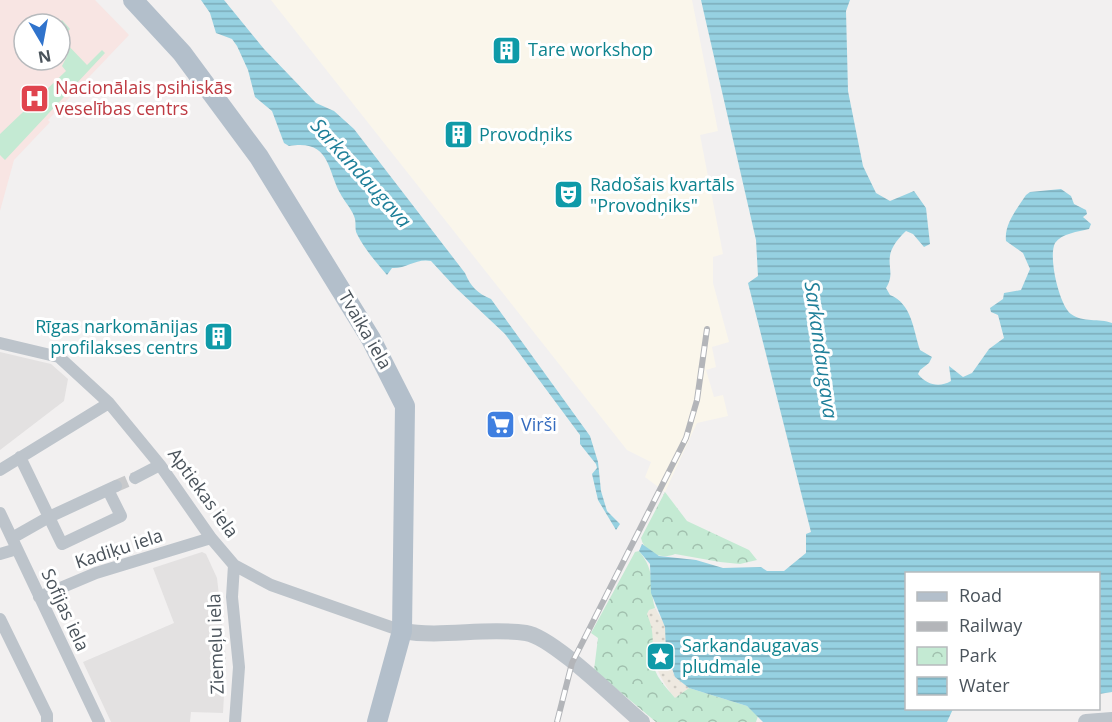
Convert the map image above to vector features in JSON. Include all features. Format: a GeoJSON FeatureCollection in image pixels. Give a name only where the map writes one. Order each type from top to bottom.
{"type":"FeatureCollection","features":[{"type":"Feature","properties":{"kind":"main road","name":"Tvaika iela"},"geometry":{"type":"LineString","coordinates":[[133,0],[182,53],[259,157],[347,298],[401,396],[405,420],[402,631],[377,722]]}},
{"type":"Feature","properties":{"kind":"street","name":"Aptiekas iela"},"geometry":{"type":"LineString","coordinates":[[0,343],[59,357],[109,403],[160,465],[211,538],[234,565],[271,585],[402,631]]}},
{"type":"Feature","properties":{"kind":"street"},"geometry":{"type":"LineString","coordinates":[[0,470],[109,403]]}},
{"type":"Feature","properties":{"kind":"street"},"geometry":{"type":"LineString","coordinates":[[0,554],[50,517],[112,488],[121,516],[62,544],[50,517],[20,458]]}},
{"type":"Feature","properties":{"kind":"street"},"geometry":{"type":"LineString","coordinates":[[135,478],[160,465]]}},
{"type":"Feature","properties":{"kind":"street","name":"Sofijas iela"},"geometry":{"type":"LineString","coordinates":[[0,513],[99,722]]}},
{"type":"Feature","properties":{"kind":"street","name":"Kadiķu iela"},"geometry":{"type":"LineString","coordinates":[[39,597],[96,573],[211,538]]}},
{"type":"Feature","properties":{"kind":"street","name":"Ziemeļu iela"},"geometry":{"type":"LineString","coordinates":[[234,565],[232,597],[239,667],[235,722]]}},
{"type":"Feature","properties":{"kind":"street"},"geometry":{"type":"LineString","coordinates":[[0,619],[47,715],[47,722]]}},
{"type":"Feature","properties":{"kind":"street"},"geometry":{"type":"LineString","coordinates":[[402,631],[421,634],[512,632],[534,635],[642,722]]}},
{"type":"Feature","properties":{"kind":"street"},"geometry":{"type":"LineString","coordinates":[[1086,722],[1112,720]]}},
{"type":"Feature","properties":{"kind":"shaded area","name":"Nacionālais psihiskās veselības centrs"},"geometry":{"type":"Polygon","coordinates":[[[0,0],[95,0],[129,35],[48,120],[50,122],[14,160],[0,211],[0,0]]]}},
{"type":"Feature","properties":{"kind":"shaded area","name":"Radošais kvartāls \"Provodņiks\""},"geometry":{"type":"Polygon","coordinates":[[[271,0],[692,0],[718,131],[700,135],[723,254],[713,257],[713,283],[729,342],[712,347],[716,367],[706,370],[714,397],[723,395],[728,416],[697,423],[665,492],[645,477],[651,462],[627,450],[271,0]]]}},
{"type":"Feature","properties":{"kind":"shaded area"},"geometry":{"type":"Polygon","coordinates":[[[0,352],[51,364],[68,379],[64,401],[0,450],[0,352]]]}},
{"type":"Feature","properties":{"kind":"shaded area"},"geometry":{"type":"Polygon","coordinates":[[[202,552],[206,554],[217,578],[226,658],[223,713],[191,712],[190,722],[111,722],[83,662],[174,623],[153,568],[202,552]]]}},
{"type":"Feature","properties":{"kind":"green space"},"geometry":{"type":"Polygon","coordinates":[[[72,49],[87,65],[102,50],[105,53],[5,160],[0,155],[0,134],[65,72],[72,72],[72,49]]]}},
{"type":"Feature","properties":{"kind":"green space"},"geometry":{"type":"Polygon","coordinates":[[[665,492],[687,521],[749,550],[757,560],[740,564],[675,554],[659,556],[654,554],[646,548],[641,538],[665,492]]]}},
{"type":"Feature","properties":{"kind":"green space"},"geometry":{"type":"Polygon","coordinates":[[[639,551],[650,572],[655,608],[649,610],[647,614],[652,633],[654,666],[661,681],[675,698],[689,688],[747,706],[758,716],[756,722],[656,722],[594,670],[598,638],[591,633],[635,552],[639,551]]]}},
{"type":"Feature","properties":{"kind":"sand","name":"Sarkandaugavas pludmale"},"geometry":{"type":"Polygon","coordinates":[[[655,608],[666,627],[666,651],[675,677],[689,688],[675,698],[661,677],[654,658],[647,614],[649,610],[655,608]]]}},
{"type":"Feature","properties":{"kind":"water","name":"Sarkandaugava"},"geometry":{"type":"Polygon","coordinates":[[[201,0],[224,0],[264,49],[316,103],[334,111],[354,129],[465,273],[472,286],[491,299],[590,436],[598,462],[601,491],[607,511],[620,524],[616,530],[598,500],[592,474],[597,468],[596,464],[580,444],[580,435],[505,334],[431,261],[426,260],[392,268],[387,275],[367,251],[357,234],[354,216],[340,193],[325,158],[320,151],[312,147],[289,146],[284,143],[272,111],[255,97],[248,70],[237,46],[232,39],[216,33],[210,13],[201,0]]]}},
{"type":"Feature","properties":{"kind":"water","name":"Sarkandaugava"},"geometry":{"type":"Polygon","coordinates":[[[701,0],[850,0],[846,11],[848,91],[863,166],[876,193],[890,201],[914,191],[926,208],[930,244],[924,247],[913,234],[906,231],[892,249],[890,275],[886,288],[907,311],[920,350],[932,357],[918,374],[929,383],[938,385],[951,381],[949,366],[963,377],[972,373],[989,349],[1004,338],[998,315],[991,312],[990,308],[1003,299],[1004,293],[1021,290],[1030,269],[1023,253],[1006,241],[1009,223],[1026,195],[1030,192],[1061,189],[1071,196],[1074,204],[1086,210],[1087,214],[1083,217],[1091,224],[1089,229],[1070,233],[1058,240],[1053,249],[1053,258],[1062,301],[1071,314],[1076,317],[1112,323],[1112,692],[1100,694],[1100,572],[905,572],[905,710],[953,710],[947,722],[763,722],[747,706],[689,688],[675,677],[666,651],[665,627],[651,593],[650,564],[639,551],[642,544],[659,556],[696,560],[723,568],[761,567],[767,571],[784,571],[806,553],[806,534],[811,532],[748,283],[758,276],[756,240],[701,0]]]}},
{"type":"Feature","properties":{"kind":"tunnel"},"geometry":{"type":"LineString","coordinates":[[116,486],[135,478]]}},
{"type":"Feature","properties":{"kind":"railway"},"geometry":{"type":"LineString","coordinates":[[557,722],[572,663],[686,438],[697,400],[707,329]]}},
{"type":"Feature","properties":{"kind":"place","name":"Tare workshop"},"geometry":{"type":"Point","coordinates":[507,50]}},
{"type":"Feature","properties":{"kind":"place","name":"Nacionālais psihiskās veselības centrs"},"geometry":{"type":"Point","coordinates":[34,98]}},
{"type":"Feature","properties":{"kind":"place","name":"Provodņiks"},"geometry":{"type":"Point","coordinates":[458,135]}},
{"type":"Feature","properties":{"kind":"place","name":"Radošais kvartāls \"Provodņiks\""},"geometry":{"type":"Point","coordinates":[569,195]}},
{"type":"Feature","properties":{"kind":"place","name":"Rīgas narkomānijas profilakses centrs"},"geometry":{"type":"Point","coordinates":[219,337]}},
{"type":"Feature","properties":{"kind":"place","name":"Virši"},"geometry":{"type":"Point","coordinates":[500,425]}},
{"type":"Feature","properties":{"kind":"place","name":"Sarkandaugavas pludmale"},"geometry":{"type":"Point","coordinates":[661,656]}}]}
